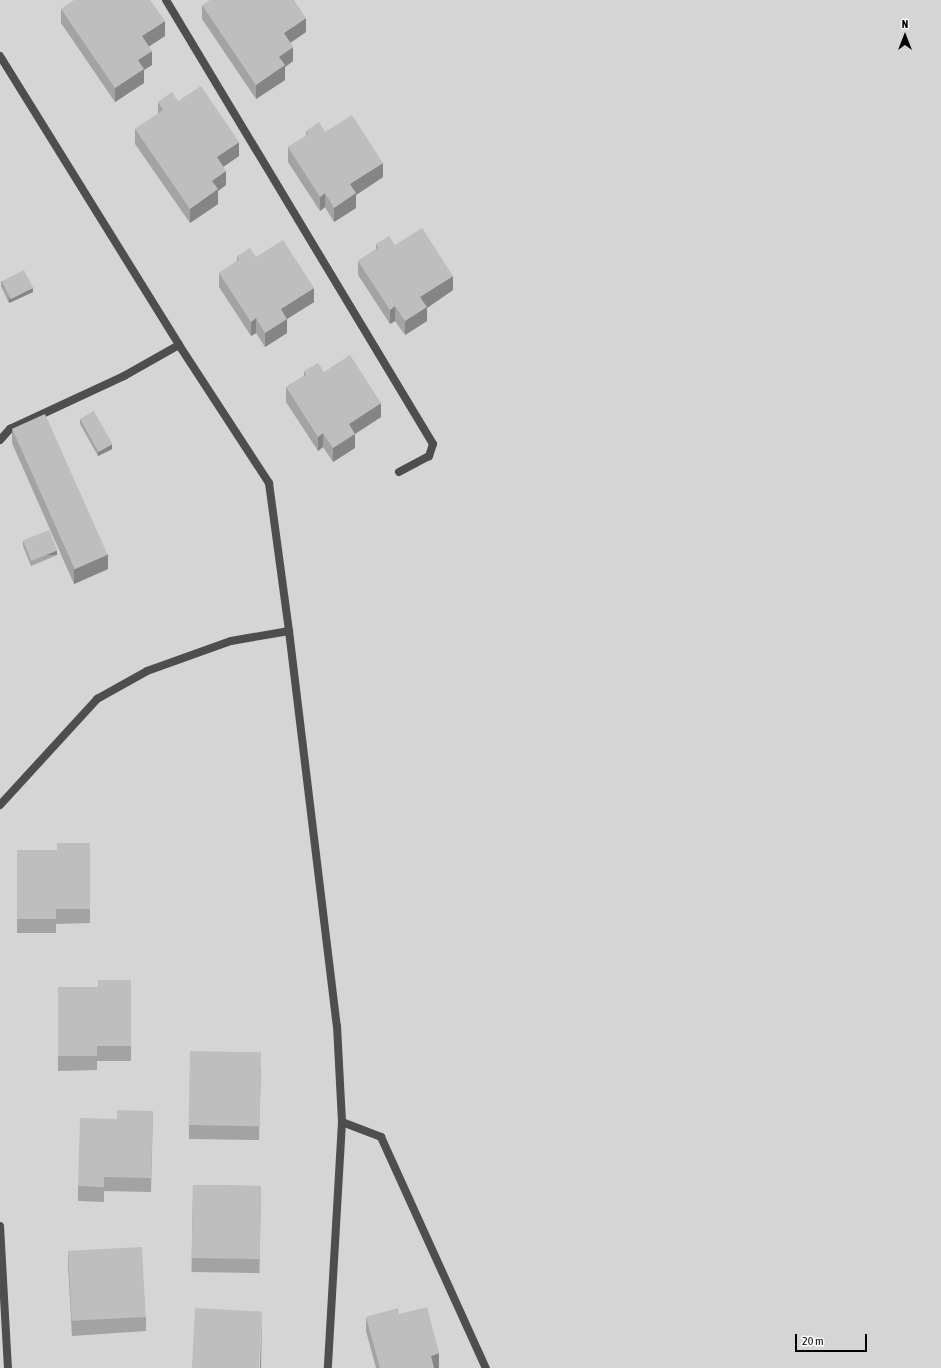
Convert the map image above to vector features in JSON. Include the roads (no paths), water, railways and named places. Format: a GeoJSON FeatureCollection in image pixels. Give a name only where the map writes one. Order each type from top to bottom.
{"type":"FeatureCollection","features":[{"type":"Feature","properties":{"kind":"street"},"geometry":{"type":"LineString","coordinates":[[166,0],[433,444],[429,456],[399,472]]}},
{"type":"Feature","properties":{"kind":"street"},"geometry":{"type":"LineString","coordinates":[[0,56],[179,346],[269,483],[289,631],[337,1026],[342,1122],[328,1368]]}},
{"type":"Feature","properties":{"kind":"street"},"geometry":{"type":"LineString","coordinates":[[0,440],[10,429],[124,376],[179,346]]}},
{"type":"Feature","properties":{"kind":"street"},"geometry":{"type":"LineString","coordinates":[[0,804],[97,699],[147,671],[231,641],[289,631]]}},
{"type":"Feature","properties":{"kind":"street"},"geometry":{"type":"LineString","coordinates":[[342,1122],[381,1137],[486,1368]]}},
{"type":"Feature","properties":{"kind":"street"},"geometry":{"type":"LineString","coordinates":[[0,1226],[8,1368]]}}]}
